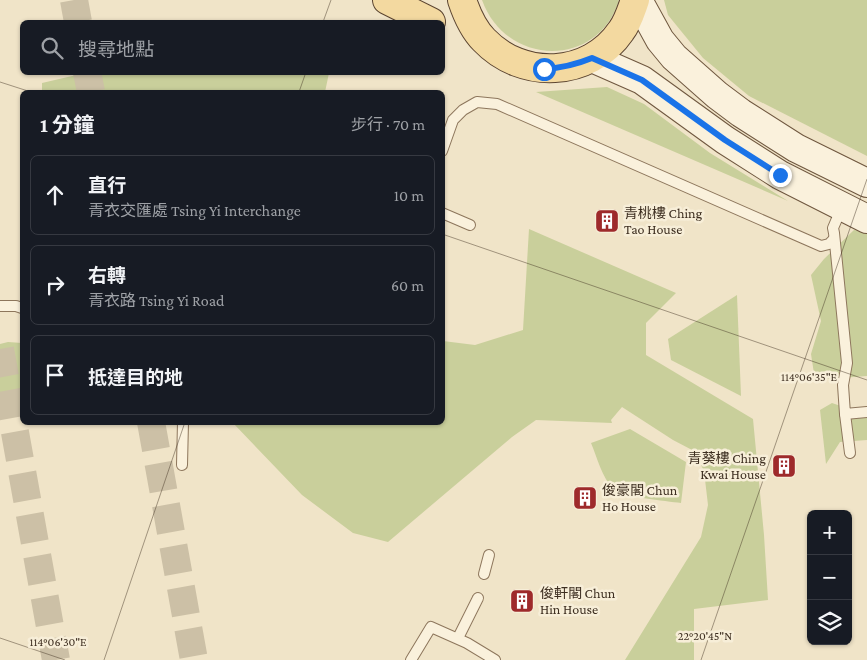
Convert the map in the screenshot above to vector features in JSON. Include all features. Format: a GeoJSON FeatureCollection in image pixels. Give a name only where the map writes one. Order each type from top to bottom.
{"type":"FeatureCollection","features":[{"type":"Feature","properties":{"kind":"main road"},"geometry":{"type":"LineString","coordinates":[[387,0],[427,20]]}},
{"type":"Feature","properties":{"kind":"main road"},"geometry":{"type":"LineString","coordinates":[[462,0],[469,19],[482,39],[495,51],[510,60],[526,66],[544,69],[561,68],[577,64],[592,58],[606,48],[620,33],[637,0]]}},
{"type":"Feature","properties":{"kind":"main road"},"geometry":{"type":"LineString","coordinates":[[637,0],[664,46],[717,95],[741,113],[796,148],[867,183]]}},
{"type":"Feature","properties":{"kind":"main road"},"geometry":{"type":"LineString","coordinates":[[445,27],[482,39]]}},
{"type":"Feature","properties":{"kind":"main road"},"geometry":{"type":"LineString","coordinates":[[592,58],[642,80],[725,140],[780,175],[867,219]]}},
{"type":"Feature","properties":{"kind":"lane"},"geometry":{"type":"LineString","coordinates":[[445,143],[453,120],[463,110],[477,102],[497,104],[821,246],[829,244],[834,239]]}},
{"type":"Feature","properties":{"kind":"lane"},"geometry":{"type":"LineString","coordinates":[[842,206],[834,228],[834,239],[847,363],[843,385],[850,453]]}},
{"type":"Feature","properties":{"kind":"lane"},"geometry":{"type":"LineString","coordinates":[[445,214],[470,225]]}},
{"type":"Feature","properties":{"kind":"lane"},"geometry":{"type":"LineString","coordinates":[[0,306],[20,307]]}},
{"type":"Feature","properties":{"kind":"lane"},"geometry":{"type":"LineString","coordinates":[[845,414],[867,412]]}},
{"type":"Feature","properties":{"kind":"lane"},"geometry":{"type":"LineString","coordinates":[[182,425],[182,465]]}},
{"type":"Feature","properties":{"kind":"lane"},"geometry":{"type":"LineString","coordinates":[[484,574],[489,556]]}},
{"type":"Feature","properties":{"kind":"lane"},"geometry":{"type":"LineString","coordinates":[[458,638],[478,598]]}},
{"type":"Feature","properties":{"kind":"lane"},"geometry":{"type":"LineString","coordinates":[[411,660],[431,626],[458,638],[495,660]]}},
{"type":"Feature","properties":{"kind":"green space"},"geometry":{"type":"Polygon","coordinates":[[[482,0],[619,0],[608,23],[592,39],[573,48],[552,51],[530,48],[511,38],[494,22],[482,0]]]}},
{"type":"Feature","properties":{"kind":"green space"},"geometry":{"type":"Polygon","coordinates":[[[664,0],[867,0],[867,156],[749,96],[703,58],[668,15],[664,0]]]}},
{"type":"Feature","properties":{"kind":"green space"},"geometry":{"type":"Polygon","coordinates":[[[76,75],[329,75],[325,90],[42,90],[42,83],[76,75]]]}},
{"type":"Feature","properties":{"kind":"green space"},"geometry":{"type":"Polygon","coordinates":[[[607,87],[644,104],[710,153],[788,201],[536,92],[607,87]]]}},
{"type":"Feature","properties":{"kind":"green space"},"geometry":{"type":"Polygon","coordinates":[[[529,229],[676,293],[646,323],[646,355],[753,419],[768,600],[694,609],[694,660],[625,660],[701,537],[708,505],[704,471],[694,451],[673,440],[622,407],[611,420],[612,423],[536,420],[512,437],[388,542],[353,533],[302,495],[235,425],[445,425],[445,341],[475,345],[523,330],[529,229]]]}},
{"type":"Feature","properties":{"kind":"green space"},"geometry":{"type":"Polygon","coordinates":[[[854,230],[867,232],[867,376],[815,380],[811,354],[821,321],[811,275],[824,259],[854,230]]]}},
{"type":"Feature","properties":{"kind":"green space"},"geometry":{"type":"Polygon","coordinates":[[[737,295],[741,396],[671,360],[668,339],[737,295]]]}},
{"type":"Feature","properties":{"kind":"green space"},"geometry":{"type":"Polygon","coordinates":[[[8,342],[20,343],[20,391],[0,415],[0,344],[8,342]]]}},
{"type":"Feature","properties":{"kind":"green space"},"geometry":{"type":"Polygon","coordinates":[[[832,403],[867,415],[867,440],[840,442],[826,464],[820,410],[832,403]]]}},
{"type":"Feature","properties":{"kind":"green space"},"geometry":{"type":"Polygon","coordinates":[[[630,429],[686,462],[681,503],[625,494],[609,484],[591,443],[630,429]]]}},
{"type":"Feature","properties":{"kind":"tunnel"},"geometry":{"type":"LineString","coordinates":[[74,0],[78,20]]}},
{"type":"Feature","properties":{"kind":"tunnel"},"geometry":{"type":"LineString","coordinates":[[88,75],[91,90]]}},
{"type":"Feature","properties":{"kind":"tunnel"},"geometry":{"type":"LineString","coordinates":[[0,349],[56,660]]}},
{"type":"Feature","properties":{"kind":"tunnel"},"geometry":{"type":"LineString","coordinates":[[152,425],[194,660]]}},
{"type":"Feature","properties":{"kind":"place","name":"青桃樓 Ching Tao House"},"geometry":{"type":"Point","coordinates":[607,221]}},
{"type":"Feature","properties":{"kind":"place","name":"青葵樓 Ching Kwai House"},"geometry":{"type":"Point","coordinates":[784,466]}},
{"type":"Feature","properties":{"kind":"place","name":"俊豪閣 Chun Ho House"},"geometry":{"type":"Point","coordinates":[585,498]}},
{"type":"Feature","properties":{"kind":"place","name":"俊軒閣 Chun Hin House"},"geometry":{"type":"Point","coordinates":[522,601]}},
{"type":"Feature","properties":{"kind":"route"},"geometry":{"type":"LineString","coordinates":[[544,69],[561,68],[592,58],[619,69],[642,80],[725,140],[780,175]]}}]}
